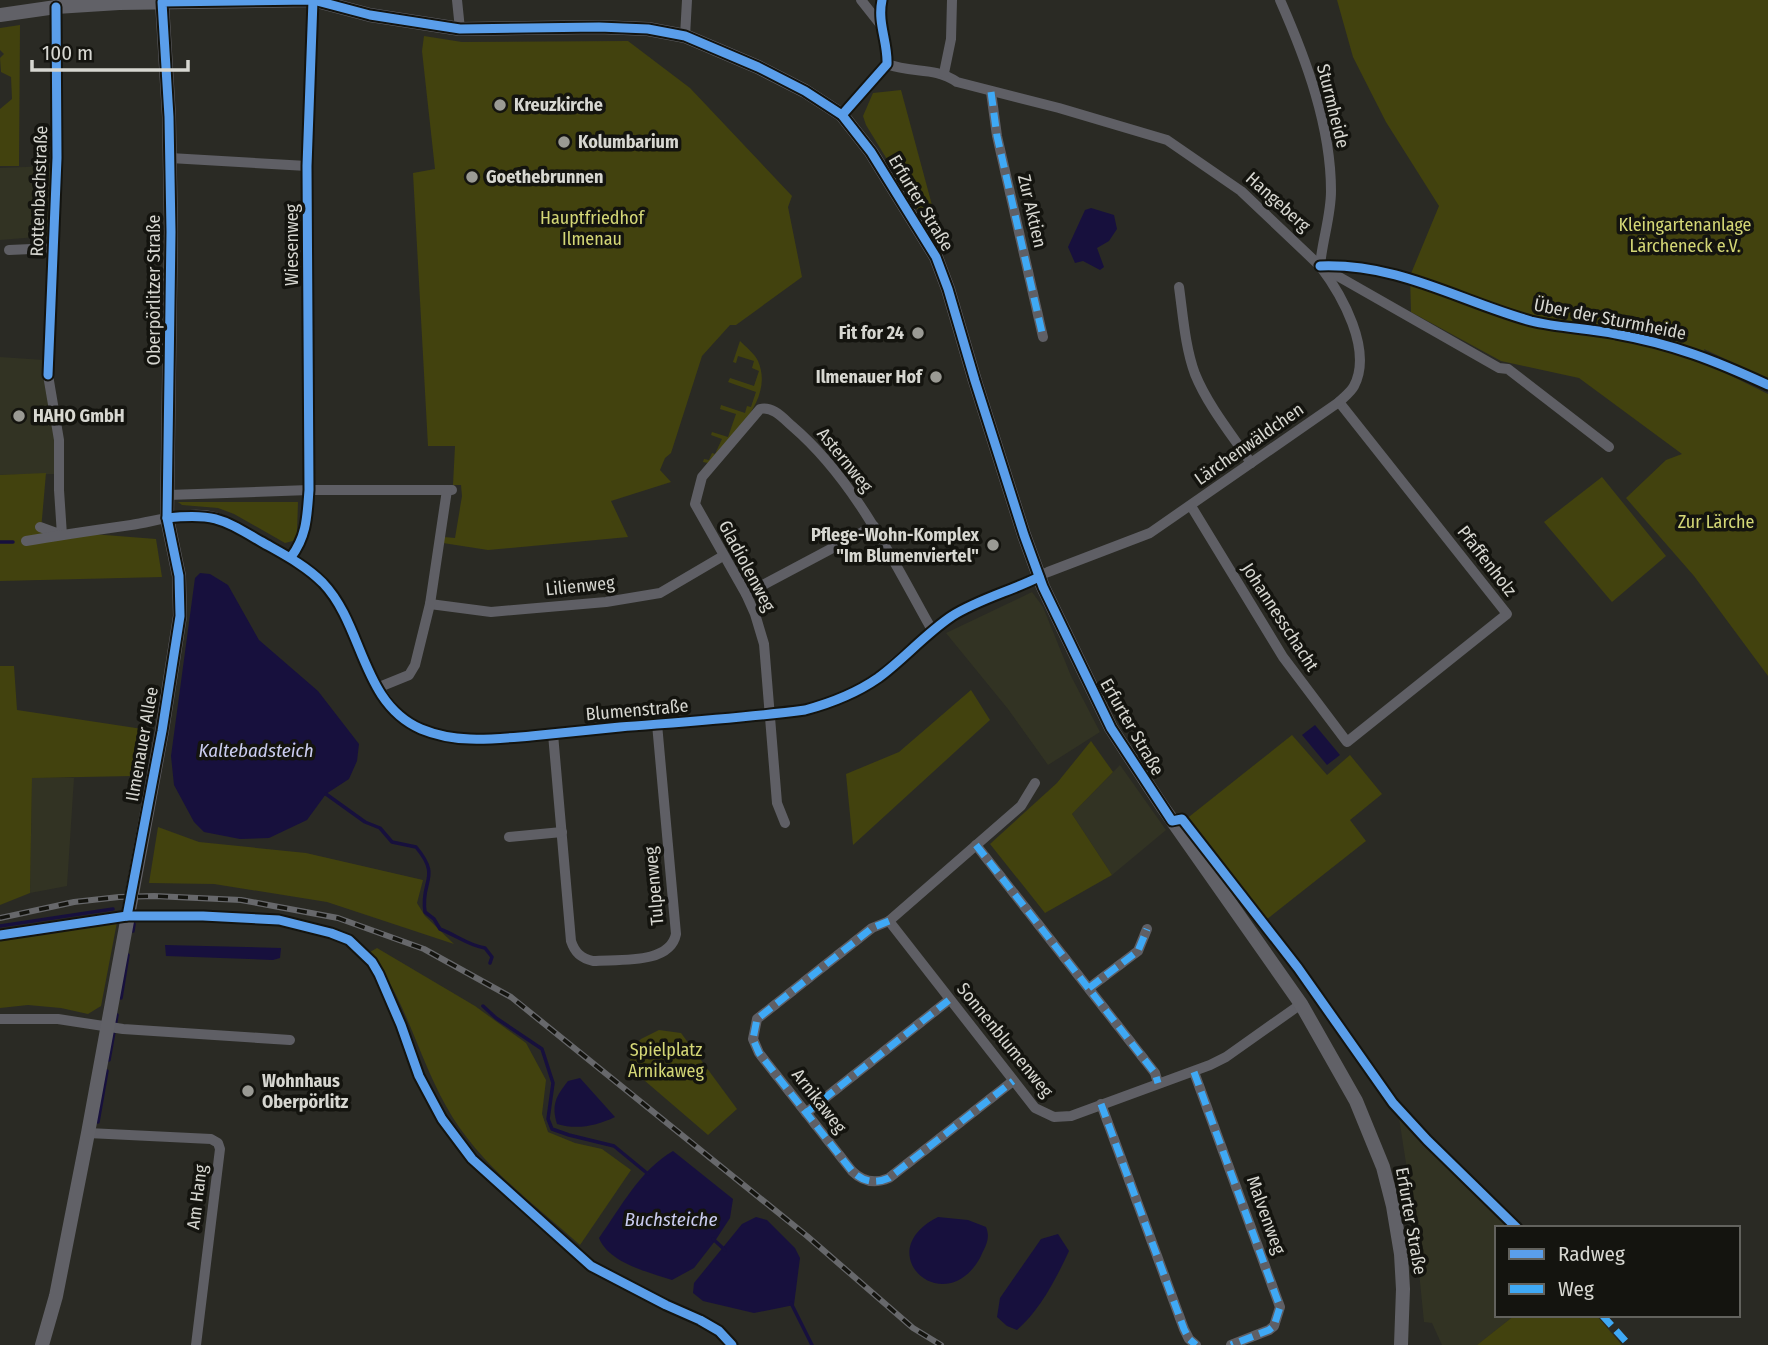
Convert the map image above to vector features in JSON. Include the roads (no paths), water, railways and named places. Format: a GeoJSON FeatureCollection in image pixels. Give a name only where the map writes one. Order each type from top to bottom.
{"type":"FeatureCollection","features":[{"type":"Feature","properties":{"kind":"main road","name":"Erfurter Straße"},"geometry":{"type":"LineString","coordinates":[[0,15],[119,2],[320,1],[370,15],[460,29],[648,29],[685,36],[758,66],[842,115],[871,152],[936,257],[1024,535],[1080,667],[1111,728],[1162,806],[1301,1004],[1356,1101],[1383,1167],[1401,1254],[1401,1345]]}},
{"type":"Feature","properties":{"kind":"main road","name":"Oberpörlitzer Straße"},"geometry":{"type":"LineString","coordinates":[[162,2],[171,232],[167,518],[179,576]]}},
{"type":"Feature","properties":{"kind":"main road","name":"Ilmenauer Allee"},"geometry":{"type":"LineString","coordinates":[[41,1345],[56,1296],[88,1133],[174,653],[180,616],[179,576]]}},
{"type":"Feature","properties":{"kind":"street"},"geometry":{"type":"LineString","coordinates":[[457,0],[460,29]]}},
{"type":"Feature","properties":{"kind":"street"},"geometry":{"type":"LineString","coordinates":[[685,36],[687,0]]}},
{"type":"Feature","properties":{"kind":"street"},"geometry":{"type":"LineString","coordinates":[[861,0],[880,24]]}},
{"type":"Feature","properties":{"kind":"street"},"geometry":{"type":"LineString","coordinates":[[842,115],[887,64],[880,24],[882,0]]}},
{"type":"Feature","properties":{"kind":"street"},"geometry":{"type":"LineString","coordinates":[[944,73],[951,39],[952,0]]}},
{"type":"Feature","properties":{"kind":"street","name":"Sturmheide"},"geometry":{"type":"LineString","coordinates":[[1280,0],[1304,59],[1327,144],[1331,193],[1320,266]]}},
{"type":"Feature","properties":{"kind":"street","name":"Wiesenweg"},"geometry":{"type":"LineString","coordinates":[[309,490],[307,166],[320,1]]}},
{"type":"Feature","properties":{"kind":"street","name":"Rottenbachstraße"},"geometry":{"type":"LineString","coordinates":[[56,7],[57,158],[48,375],[59,440],[62,535]]}},
{"type":"Feature","properties":{"kind":"street","name":"Hangeberg"},"geometry":{"type":"LineString","coordinates":[[887,64],[901,69],[944,73],[957,82],[1167,140],[1241,191],[1320,266],[1499,368],[1508,369],[1609,447]]}},
{"type":"Feature","properties":{"kind":"street","name":"Zur Aktien"},"geometry":{"type":"LineString","coordinates":[[991,92],[997,136],[1043,337]]}},
{"type":"Feature","properties":{"kind":"street"},"geometry":{"type":"LineString","coordinates":[[170,158],[307,166]]}},
{"type":"Feature","properties":{"kind":"street"},"geometry":{"type":"LineString","coordinates":[[9,250],[54,248]]}},
{"type":"Feature","properties":{"kind":"street","name":"Über der Sturmheide"},"geometry":{"type":"LineString","coordinates":[[1320,266],[1356,265],[1406,277],[1531,321],[1613,333],[1682,349],[1714,360],[1768,385]]}},
{"type":"Feature","properties":{"kind":"street","name":"Lärchenwäldchen"},"geometry":{"type":"LineString","coordinates":[[1040,577],[1150,533],[1339,402],[1354,387],[1361,355],[1352,322],[1339,290],[1320,266]]}},
{"type":"Feature","properties":{"kind":"street"},"geometry":{"type":"LineString","coordinates":[[1179,287],[1194,371],[1202,389],[1251,463]]}},
{"type":"Feature","properties":{"kind":"street","name":"Pfaffenholz"},"geometry":{"type":"LineString","coordinates":[[1339,402],[1507,614],[1347,742]]}},
{"type":"Feature","properties":{"kind":"street","name":"Asternweg"},"geometry":{"type":"LineString","coordinates":[[702,477],[755,414],[765,408],[775,412],[816,446],[846,485],[874,526],[932,630]]}},
{"type":"Feature","properties":{"kind":"street","name":"Gladiolenweg"},"geometry":{"type":"LineString","coordinates":[[702,477],[695,504],[746,594],[764,644],[777,803],[785,823]]}},
{"type":"Feature","properties":{"kind":"street"},"geometry":{"type":"LineString","coordinates":[[168,495],[309,490],[449,490],[430,604],[413,669],[409,675],[377,688]]}},
{"type":"Feature","properties":{"kind":"street"},"geometry":{"type":"LineString","coordinates":[[291,557],[300,546],[306,527],[309,490]]}},
{"type":"Feature","properties":{"kind":"street","name":"Johannesschacht"},"geometry":{"type":"LineString","coordinates":[[1191,506],[1283,657],[1347,742]]}},
{"type":"Feature","properties":{"kind":"street","name":"Blumenstraße"},"geometry":{"type":"LineString","coordinates":[[167,518],[214,517],[291,557],[323,583],[336,601],[377,688],[387,703],[401,717],[418,728],[460,740],[770,715],[830,703],[856,691],[886,671],[932,630],[956,614],[1040,577]]}},
{"type":"Feature","properties":{"kind":"street"},"geometry":{"type":"LineString","coordinates":[[26,541],[167,518]]}},
{"type":"Feature","properties":{"kind":"street"},"geometry":{"type":"LineString","coordinates":[[746,594],[874,526]]}},
{"type":"Feature","properties":{"kind":"street"},"geometry":{"type":"LineString","coordinates":[[40,527],[62,535]]}},
{"type":"Feature","properties":{"kind":"street","name":"Lilienweg"},"geometry":{"type":"LineString","coordinates":[[430,604],[491,612],[606,602],[660,593],[723,556]]}},
{"type":"Feature","properties":{"kind":"street","name":"Tulpenweg"},"geometry":{"type":"LineString","coordinates":[[553,734],[571,942],[578,955],[593,961],[656,956],[668,950],[676,934],[657,724]]}},
{"type":"Feature","properties":{"kind":"street"},"geometry":{"type":"LineString","coordinates":[[889,921],[1021,806],[1035,783]]}},
{"type":"Feature","properties":{"kind":"street"},"geometry":{"type":"LineString","coordinates":[[509,837],[562,832]]}},
{"type":"Feature","properties":{"kind":"street"},"geometry":{"type":"LineString","coordinates":[[976,845],[1155,1073],[1158,1083]]}},
{"type":"Feature","properties":{"kind":"street","name":"Sonnenblumenweg"},"geometry":{"type":"LineString","coordinates":[[889,921],[1035,1108],[1054,1117],[1072,1116],[1194,1072],[1226,1057],[1301,1004]]}},
{"type":"Feature","properties":{"kind":"street","name":"Arnikaweg"},"geometry":{"type":"LineString","coordinates":[[889,921],[872,928],[757,1019],[753,1039],[759,1053],[859,1178],[880,1182],[896,1173],[1013,1081]]}},
{"type":"Feature","properties":{"kind":"street"},"geometry":{"type":"LineString","coordinates":[[1089,988],[1138,951],[1147,929]]}},
{"type":"Feature","properties":{"kind":"street"},"geometry":{"type":"LineString","coordinates":[[806,1113],[949,1000]]}},
{"type":"Feature","properties":{"kind":"street"},"geometry":{"type":"LineString","coordinates":[[0,1018],[58,1019],[107,1027],[290,1040]]}},
{"type":"Feature","properties":{"kind":"street","name":"Malvenweg"},"geometry":{"type":"LineString","coordinates":[[1194,1072],[1280,1307],[1269,1330],[1231,1345]]}},
{"type":"Feature","properties":{"kind":"street"},"geometry":{"type":"LineString","coordinates":[[1101,1104],[1184,1329],[1196,1345]]}},
{"type":"Feature","properties":{"kind":"street","name":"Am Hang"},"geometry":{"type":"LineString","coordinates":[[88,1133],[211,1139],[218,1143],[220,1149],[196,1345]]}},
{"type":"Feature","properties":{"kind":"water"},"geometry":{"type":"Polygon","coordinates":[[[1091,208],[1114,215],[1117,229],[1109,241],[1097,248],[1104,267],[1100,270],[1083,261],[1075,263],[1068,247],[1085,210],[1091,208]]]}},
{"type":"Feature","properties":{"kind":"water","name":"Kaltebadsteich"},"geometry":{"type":"Polygon","coordinates":[[[200,573],[210,574],[228,585],[259,640],[318,691],[359,744],[357,761],[349,779],[326,794],[307,820],[269,838],[240,839],[204,832],[194,822],[174,785],[171,756],[195,578],[200,573]]]}},
{"type":"Feature","properties":{"kind":"water"},"geometry":{"type":"Polygon","coordinates":[[[1315,725],[1340,755],[1327,765],[1302,735],[1315,725]]]}},
{"type":"Feature","properties":{"kind":"water"},"geometry":{"type":"Polygon","coordinates":[[[165,945],[281,948],[280,958],[273,960],[166,956],[165,945]]]}},
{"type":"Feature","properties":{"kind":"water"},"geometry":{"type":"Polygon","coordinates":[[[580,1078],[615,1117],[586,1126],[557,1124],[554,1111],[558,1096],[568,1081],[580,1078]]]}},
{"type":"Feature","properties":{"kind":"water","name":"Buchsteiche"},"geometry":{"type":"Polygon","coordinates":[[[673,1151],[733,1199],[730,1218],[715,1241],[694,1268],[672,1280],[620,1260],[604,1247],[599,1238],[641,1179],[673,1151]]]}},
{"type":"Feature","properties":{"kind":"water"},"geometry":{"type":"Polygon","coordinates":[[[756,1217],[767,1220],[795,1248],[800,1258],[794,1305],[754,1313],[703,1301],[693,1293],[694,1283],[742,1224],[756,1217]]]}},
{"type":"Feature","properties":{"kind":"water"},"geometry":{"type":"Polygon","coordinates":[[[938,1217],[968,1220],[986,1227],[988,1235],[980,1258],[965,1276],[948,1284],[932,1282],[919,1275],[911,1262],[910,1247],[918,1231],[938,1217]]]}},
{"type":"Feature","properties":{"kind":"water"},"geometry":{"type":"Polygon","coordinates":[[[1058,1234],[1069,1251],[1053,1283],[1040,1304],[1017,1330],[1007,1326],[997,1317],[1000,1298],[1041,1239],[1058,1234]]]}},
{"type":"Feature","properties":{"kind":"waterway"},"geometry":{"type":"LineString","coordinates":[[0,542],[13,542]]}},
{"type":"Feature","properties":{"kind":"waterway"},"geometry":{"type":"LineString","coordinates":[[326,794],[365,822],[380,828],[392,842],[416,847],[424,857],[429,873],[424,901],[425,912],[434,919],[440,929],[485,948],[492,957],[490,963]]}},
{"type":"Feature","properties":{"kind":"waterway"},"geometry":{"type":"LineString","coordinates":[[0,926],[113,909]]}},
{"type":"Feature","properties":{"kind":"waterway"},"geometry":{"type":"LineString","coordinates":[[133,931],[134,924]]}},
{"type":"Feature","properties":{"kind":"waterway"},"geometry":{"type":"LineString","coordinates":[[121,998],[128,955]]}},
{"type":"Feature","properties":{"kind":"waterway"},"geometry":{"type":"LineString","coordinates":[[483,1006],[542,1049],[553,1083],[548,1119],[552,1129],[614,1146],[648,1174]]}},
{"type":"Feature","properties":{"kind":"waterway"},"geometry":{"type":"LineString","coordinates":[[109,1060],[117,1015]]}},
{"type":"Feature","properties":{"kind":"waterway"},"geometry":{"type":"LineString","coordinates":[[98,1122],[107,1071]]}},
{"type":"Feature","properties":{"kind":"waterway"},"geometry":{"type":"LineString","coordinates":[[713,1239],[725,1250]]}},
{"type":"Feature","properties":{"kind":"waterway"},"geometry":{"type":"LineString","coordinates":[[791,1303],[812,1345]]}},
{"type":"Feature","properties":{"kind":"railway"},"geometry":{"type":"LineString","coordinates":[[0,918],[74,902],[119,897],[241,900],[338,918],[424,949],[511,997],[807,1236],[913,1328],[941,1345]]}},
{"type":"Feature","properties":{"kind":"place","name":"Kreuzkirche"},"geometry":{"type":"Point","coordinates":[500,105]}},
{"type":"Feature","properties":{"kind":"place","name":"Kolumbarium"},"geometry":{"type":"Point","coordinates":[564,142]}},
{"type":"Feature","properties":{"kind":"place","name":"Goethebrunnen"},"geometry":{"type":"Point","coordinates":[472,177]}},
{"type":"Feature","properties":{"kind":"place","name":"Fit for 24"},"geometry":{"type":"Point","coordinates":[918,333]}},
{"type":"Feature","properties":{"kind":"place","name":"Ilmenauer Hof"},"geometry":{"type":"Point","coordinates":[936,377]}},
{"type":"Feature","properties":{"kind":"place","name":"HAHO GmbH"},"geometry":{"type":"Point","coordinates":[19,416]}},
{"type":"Feature","properties":{"kind":"place","name":"Pflege-Wohn-Komplex \"Im Blumenviertel\""},"geometry":{"type":"Point","coordinates":[993,545]}},
{"type":"Feature","properties":{"kind":"place","name":"Wohnhaus Oberpörlitz"},"geometry":{"type":"Point","coordinates":[248,1091]}},
{"type":"Feature","properties":{"kind":"park label","name":"Hauptfriedhof Ilmenau"},"geometry":{"type":"Point","coordinates":[592,228]}},
{"type":"Feature","properties":{"kind":"park label","name":"Kleingartenanlage Lärcheneck e.V."},"geometry":{"type":"Point","coordinates":[1685,235]}},
{"type":"Feature","properties":{"kind":"park label","name":"Zur Lärche"},"geometry":{"type":"Point","coordinates":[1716,522]}},
{"type":"Feature","properties":{"kind":"park label","name":"Spielplatz Arnikaweg"},"geometry":{"type":"Point","coordinates":[666,1060]}}]}
